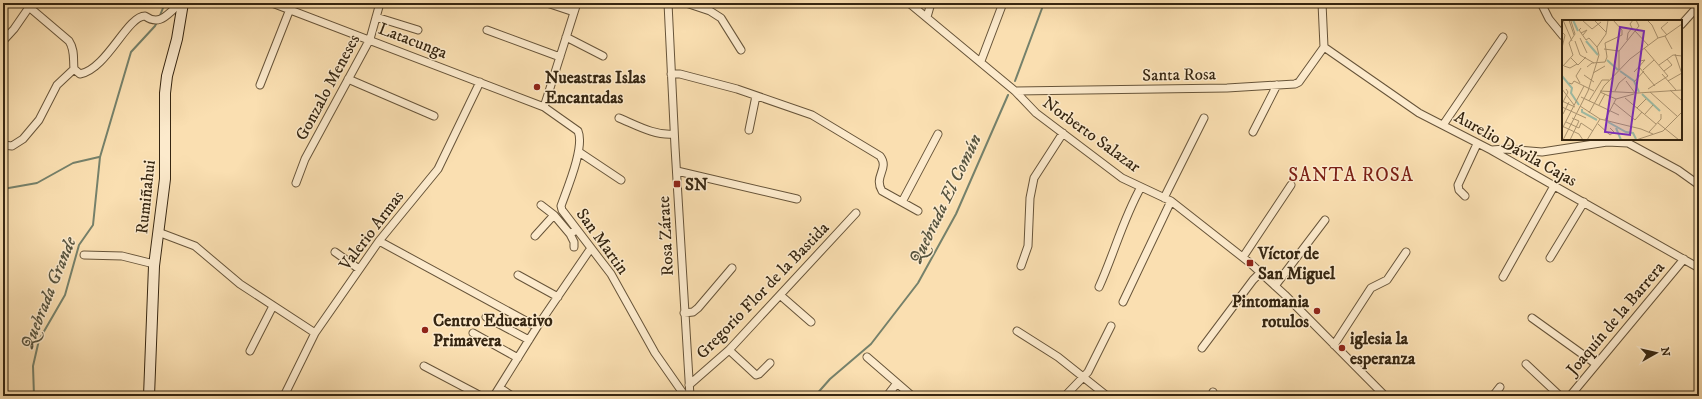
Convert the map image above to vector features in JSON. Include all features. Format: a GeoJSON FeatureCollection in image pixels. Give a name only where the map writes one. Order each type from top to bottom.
{"type":"FeatureCollection","features":[{"type":"Feature","properties":{"kind":"street"},"geometry":{"type":"LineString","coordinates":[[74,69],[80,74],[95,67],[111,51],[139,17],[145,16],[153,19],[161,19],[168,16],[177,6],[182,3]]}},
{"type":"Feature","properties":{"kind":"street","name":"Rumiñahui"},"geometry":{"type":"LineString","coordinates":[[149,396],[154,264],[165,179],[165,93],[167,76],[177,39],[182,3]]}},
{"type":"Feature","properties":{"kind":"street","name":"Latacunga"},"geometry":{"type":"LineString","coordinates":[[272,3],[370,39],[544,107]]}},
{"type":"Feature","properties":{"kind":"street","name":"Gonzalo Meneses"},"geometry":{"type":"LineString","coordinates":[[296,183],[305,159],[370,39],[380,3]]}},
{"type":"Feature","properties":{"kind":"street"},"geometry":{"type":"LineString","coordinates":[[547,3],[574,12]]}},
{"type":"Feature","properties":{"kind":"street"},"geometry":{"type":"LineString","coordinates":[[544,107],[577,3]]}},
{"type":"Feature","properties":{"kind":"street","name":"Rosa Zárate"},"geometry":{"type":"LineString","coordinates":[[668,3],[684,313],[690,396]]}},
{"type":"Feature","properties":{"kind":"street"},"geometry":{"type":"LineString","coordinates":[[686,3],[710,11],[721,18],[741,50]]}},
{"type":"Feature","properties":{"kind":"street","name":"Norberto Salazar"},"geometry":{"type":"LineString","coordinates":[[909,3],[1015,91],[1036,113],[1122,178],[1168,199],[1243,257],[1275,286],[1385,396]]}},
{"type":"Feature","properties":{"kind":"street"},"geometry":{"type":"LineString","coordinates":[[927,17],[931,3]]}},
{"type":"Feature","properties":{"kind":"street"},"geometry":{"type":"LineString","coordinates":[[981,62],[1003,3]]}},
{"type":"Feature","properties":{"kind":"street"},"geometry":{"type":"LineString","coordinates":[[1322,3],[1324,47]]}},
{"type":"Feature","properties":{"kind":"street"},"geometry":{"type":"LineString","coordinates":[[1541,3],[1549,19],[1562,35]]}},
{"type":"Feature","properties":{"kind":"street"},"geometry":{"type":"LineString","coordinates":[[1682,24],[1699,5],[1696,3]]}},
{"type":"Feature","properties":{"kind":"street"},"geometry":{"type":"LineString","coordinates":[[3,41],[14,29],[30,5],[69,41],[73,46],[74,53],[74,69],[57,85],[39,120],[23,139],[12,146],[4,146]]}},
{"type":"Feature","properties":{"kind":"street"},"geometry":{"type":"LineString","coordinates":[[260,85],[290,9]]}},
{"type":"Feature","properties":{"kind":"street"},"geometry":{"type":"LineString","coordinates":[[376,17],[418,30]]}},
{"type":"Feature","properties":{"kind":"street"},"geometry":{"type":"LineString","coordinates":[[487,30],[560,57]]}},
{"type":"Feature","properties":{"kind":"street"},"geometry":{"type":"LineString","coordinates":[[566,37],[603,56]]}},
{"type":"Feature","properties":{"kind":"street"},"geometry":{"type":"LineString","coordinates":[[1443,125],[1503,37]]}},
{"type":"Feature","properties":{"kind":"street","name":"Santa Rosa"},"geometry":{"type":"LineString","coordinates":[[1015,91],[1227,88],[1295,84],[1299,82],[1324,47]]}},
{"type":"Feature","properties":{"kind":"street","name":"Aurelio Dávila Cajas"},"geometry":{"type":"LineString","coordinates":[[1324,47],[1408,105],[1584,202],[1699,268]]}},
{"type":"Feature","properties":{"kind":"street"},"geometry":{"type":"LineString","coordinates":[[671,74],[680,74],[737,88],[812,115],[880,156],[884,161],[884,166],[879,177],[882,190],[918,211]]}},
{"type":"Feature","properties":{"kind":"street"},"geometry":{"type":"LineString","coordinates":[[348,79],[434,116]]}},
{"type":"Feature","properties":{"kind":"street","name":"Valerio Armas"},"geometry":{"type":"LineString","coordinates":[[284,396],[315,333],[379,241],[438,169],[480,82]]}},
{"type":"Feature","properties":{"kind":"street"},"geometry":{"type":"LineString","coordinates":[[1253,132],[1277,85]]}},
{"type":"Feature","properties":{"kind":"street"},"geometry":{"type":"LineString","coordinates":[[749,130],[756,96]]}},
{"type":"Feature","properties":{"kind":"street","name":"San Martin"},"geometry":{"type":"LineString","coordinates":[[544,107],[578,132],[581,141],[579,152],[561,206],[564,214],[573,232],[591,248],[610,274],[655,353],[685,396]]}},
{"type":"Feature","properties":{"kind":"street"},"geometry":{"type":"LineString","coordinates":[[619,118],[656,133],[666,135],[674,134]]}},
{"type":"Feature","properties":{"kind":"street"},"geometry":{"type":"LineString","coordinates":[[1123,302],[1204,118]]}},
{"type":"Feature","properties":{"kind":"street"},"geometry":{"type":"LineString","coordinates":[[1021,266],[1028,246],[1030,198],[1034,178],[1063,133]]}},
{"type":"Feature","properties":{"kind":"street"},"geometry":{"type":"LineString","coordinates":[[902,202],[938,134]]}},
{"type":"Feature","properties":{"kind":"street"},"geometry":{"type":"LineString","coordinates":[[1491,150],[1504,149],[1542,152],[1607,142],[1628,142],[1678,170],[1699,185]]}},
{"type":"Feature","properties":{"kind":"street"},"geometry":{"type":"LineString","coordinates":[[1466,196],[1459,190],[1458,185],[1477,144]]}},
{"type":"Feature","properties":{"kind":"street"},"geometry":{"type":"LineString","coordinates":[[579,152],[621,180]]}},
{"type":"Feature","properties":{"kind":"street"},"geometry":{"type":"LineString","coordinates":[[677,171],[797,199]]}},
{"type":"Feature","properties":{"kind":"street"},"geometry":{"type":"LineString","coordinates":[[1243,257],[1291,185]]}},
{"type":"Feature","properties":{"kind":"street"},"geometry":{"type":"LineString","coordinates":[[1503,278],[1554,186]]}},
{"type":"Feature","properties":{"kind":"street"},"geometry":{"type":"LineString","coordinates":[[1099,288],[1114,254],[1123,223],[1141,187]]}},
{"type":"Feature","properties":{"kind":"street"},"geometry":{"type":"LineString","coordinates":[[1550,258],[1584,202]]}},
{"type":"Feature","properties":{"kind":"street"},"geometry":{"type":"LineString","coordinates":[[541,205],[573,232],[574,248]]}},
{"type":"Feature","properties":{"kind":"street","name":"Gregorio Flor de la Bastida"},"geometry":{"type":"LineString","coordinates":[[689,385],[729,350],[856,214]]}},
{"type":"Feature","properties":{"kind":"street"},"geometry":{"type":"LineString","coordinates":[[535,236],[554,215]]}},
{"type":"Feature","properties":{"kind":"street"},"geometry":{"type":"LineString","coordinates":[[1275,286],[1325,220]]}},
{"type":"Feature","properties":{"kind":"street"},"geometry":{"type":"LineString","coordinates":[[158,232],[195,246],[240,284],[315,333]]}},
{"type":"Feature","properties":{"kind":"street"},"geometry":{"type":"LineString","coordinates":[[379,241],[537,327]]}},
{"type":"Feature","properties":{"kind":"street"},"geometry":{"type":"LineString","coordinates":[[494,396],[537,327],[591,248]]}},
{"type":"Feature","properties":{"kind":"street"},"geometry":{"type":"LineString","coordinates":[[335,252],[359,269]]}},
{"type":"Feature","properties":{"kind":"street"},"geometry":{"type":"LineString","coordinates":[[1334,345],[1371,288],[1387,280],[1406,252]]}},
{"type":"Feature","properties":{"kind":"street"},"geometry":{"type":"LineString","coordinates":[[84,255],[122,256],[154,264]]}},
{"type":"Feature","properties":{"kind":"street","name":"Joaquín de la Barrera"},"geometry":{"type":"LineString","coordinates":[[1570,396],[1684,259]]}},
{"type":"Feature","properties":{"kind":"street"},"geometry":{"type":"LineString","coordinates":[[684,313],[693,312],[698,308],[732,268]]}},
{"type":"Feature","properties":{"kind":"street"},"geometry":{"type":"LineString","coordinates":[[1202,348],[1253,280],[1260,273]]}},
{"type":"Feature","properties":{"kind":"street"},"geometry":{"type":"LineString","coordinates":[[518,275],[558,297]]}},
{"type":"Feature","properties":{"kind":"street"},"geometry":{"type":"LineString","coordinates":[[780,295],[811,322]]}},
{"type":"Feature","properties":{"kind":"street"},"geometry":{"type":"LineString","coordinates":[[250,351],[273,306]]}},
{"type":"Feature","properties":{"kind":"street"},"geometry":{"type":"LineString","coordinates":[[486,317],[529,340]]}},
{"type":"Feature","properties":{"kind":"street"},"geometry":{"type":"LineString","coordinates":[[1532,318],[1596,364]]}},
{"type":"Feature","properties":{"kind":"street"},"geometry":{"type":"LineString","coordinates":[[1065,396],[1084,376],[1111,326]]}},
{"type":"Feature","properties":{"kind":"street"},"geometry":{"type":"LineString","coordinates":[[1017,331],[1084,376],[1107,396]]}},
{"type":"Feature","properties":{"kind":"street"},"geometry":{"type":"LineString","coordinates":[[473,333],[518,358]]}},
{"type":"Feature","properties":{"kind":"street"},"geometry":{"type":"LineString","coordinates":[[729,350],[756,374],[759,374],[770,363]]}},
{"type":"Feature","properties":{"kind":"street"},"geometry":{"type":"LineString","coordinates":[[867,357],[912,396]]}},
{"type":"Feature","properties":{"kind":"street"},"geometry":{"type":"LineString","coordinates":[[1526,364],[1560,396]]}},
{"type":"Feature","properties":{"kind":"street"},"geometry":{"type":"LineString","coordinates":[[424,366],[481,396]]}},
{"type":"Feature","properties":{"kind":"street"},"geometry":{"type":"LineString","coordinates":[[887,396],[897,383]]}},
{"type":"Feature","properties":{"kind":"street"},"geometry":{"type":"LineString","coordinates":[[1493,396],[1500,387]]}},
{"type":"Feature","properties":{"kind":"street"},"geometry":{"type":"LineString","coordinates":[[500,388],[512,396]]}},
{"type":"Feature","properties":{"kind":"waterway","name":"Quebrada Grande"},"geometry":{"type":"LineString","coordinates":[[159,18],[165,3]]}},
{"type":"Feature","properties":{"kind":"waterway","name":"Quebrada El Común"},"geometry":{"type":"LineString","coordinates":[[1015,81],[1044,3]]}},
{"type":"Feature","properties":{"kind":"waterway","name":"Quebrada Grande"},"geometry":{"type":"LineString","coordinates":[[34,396],[33,366],[39,340],[65,295],[79,245],[93,225],[100,157],[131,52],[157,22]]}},
{"type":"Feature","properties":{"kind":"waterway","name":"Quebrada El Común"},"geometry":{"type":"LineString","coordinates":[[815,396],[830,379],[871,344],[918,283],[956,214],[1008,95]]}},
{"type":"Feature","properties":{"kind":"waterway"},"geometry":{"type":"LineString","coordinates":[[3,189],[37,183],[73,163],[99,157]]}},
{"type":"Feature","properties":{"kind":"place","name":"Nueastras Islas Encantadas"},"geometry":{"type":"Point","coordinates":[537,87]}},
{"type":"Feature","properties":{"kind":"place","name":"SN"},"geometry":{"type":"Point","coordinates":[677,184]}},
{"type":"Feature","properties":{"kind":"place","name":"Víctor de San Miguel"},"geometry":{"type":"Point","coordinates":[1250,263]}},
{"type":"Feature","properties":{"kind":"place","name":"Pintomania rotulos"},"geometry":{"type":"Point","coordinates":[1317,311]}},
{"type":"Feature","properties":{"kind":"place","name":"Centro Educativo Primavera"},"geometry":{"type":"Point","coordinates":[425,330]}},
{"type":"Feature","properties":{"kind":"place","name":"iglesia la esperanza"},"geometry":{"type":"Point","coordinates":[1342,348]}},
{"type":"Feature","properties":{"kind":"district","name":"SANTA ROSA"},"geometry":{"type":"Point","coordinates":[1351,174]}}]}
